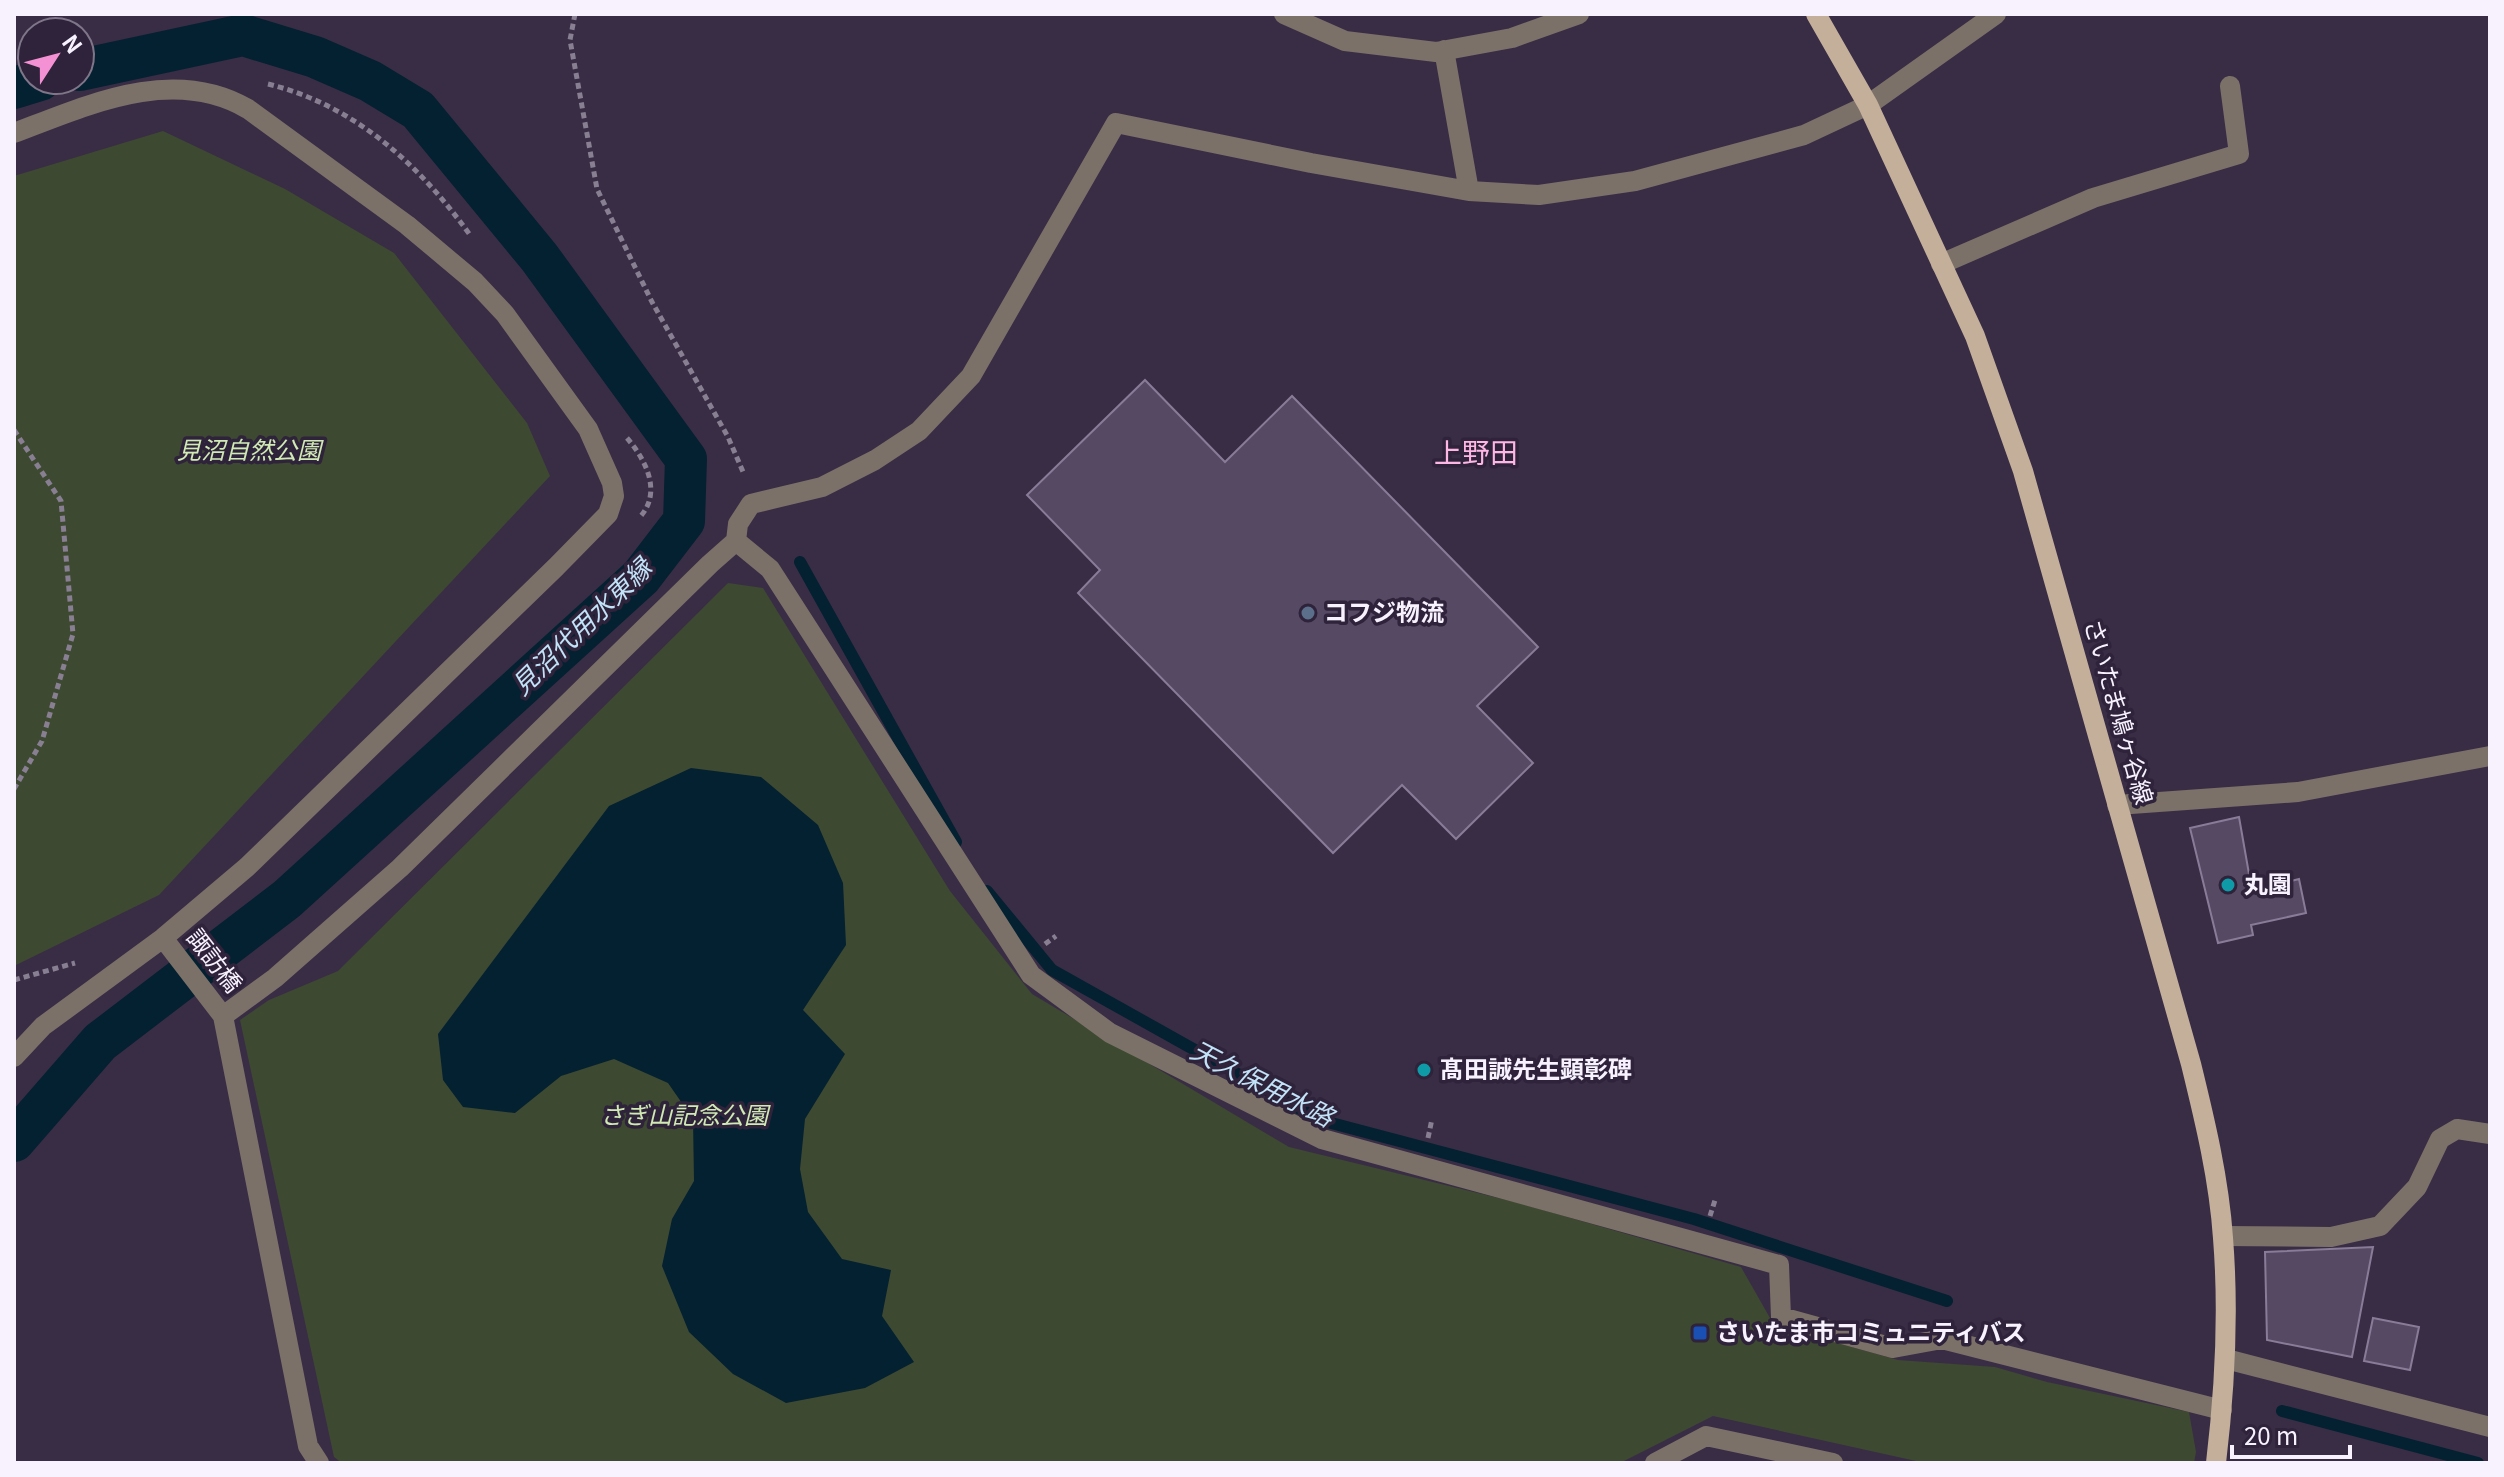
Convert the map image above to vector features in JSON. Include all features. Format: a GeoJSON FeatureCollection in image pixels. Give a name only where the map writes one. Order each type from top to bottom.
{"type":"FeatureCollection","features":[{"type":"Feature","properties":{"kind":"main road","name":"さいたま鳩ヶ谷線"},"geometry":{"type":"LineString","coordinates":[[1816,14],[1868,105],[1975,336],[2023,471],[2191,1064],[2207,1130],[2223,1236],[2227,1300],[2226,1359],[2216,1463]]}},
{"type":"Feature","properties":{"kind":"street"},"geometry":{"type":"LineString","coordinates":[[1284,14],[1345,41],[1444,50],[1512,38],[1579,14]]}},
{"type":"Feature","properties":{"kind":"street"},"geometry":{"type":"LineString","coordinates":[[319,1463],[308,1446],[219,1011],[275,978],[400,868],[736,541],[738,524],[751,504],[822,487],[875,460],[919,431],[971,376],[1116,123],[1469,191],[1539,195],[1635,181],[1804,135],[1868,105],[1996,14]]}},
{"type":"Feature","properties":{"kind":"street"},"geometry":{"type":"LineString","coordinates":[[1444,50],[1469,191]]}},
{"type":"Feature","properties":{"kind":"street"},"geometry":{"type":"LineString","coordinates":[[1941,264],[2093,198],[2239,154],[2230,86]]}},
{"type":"Feature","properties":{"kind":"street"},"geometry":{"type":"LineString","coordinates":[[14,133],[116,96],[152,90],[193,89],[228,97],[238,103],[407,225],[475,282],[505,314],[588,429],[612,483],[614,496],[608,514],[556,567],[169,946],[43,1026],[14,1057]]}},
{"type":"Feature","properties":{"kind":"street"},"geometry":{"type":"LineString","coordinates":[[736,541],[770,569],[1031,975],[1110,1033],[1322,1139],[1779,1265],[1781,1317],[1893,1348],[1942,1339],[2222,1410]]}},
{"type":"Feature","properties":{"kind":"street"},"geometry":{"type":"LineString","coordinates":[[2117,805],[2298,792],[2490,756]]}},
{"type":"Feature","properties":{"kind":"street","name":"諏訪橋"},"geometry":{"type":"LineString","coordinates":[[169,946],[219,1011]]}},
{"type":"Feature","properties":{"kind":"street"},"geometry":{"type":"LineString","coordinates":[[2223,1236],[2331,1237],[2380,1226],[2417,1187],[2440,1139],[2457,1129],[2490,1134]]}},
{"type":"Feature","properties":{"kind":"street"},"geometry":{"type":"LineString","coordinates":[[2226,1359],[2490,1427]]}},
{"type":"Feature","properties":{"kind":"street"},"geometry":{"type":"LineString","coordinates":[[1655,1463],[1706,1436],[1833,1463]]}},
{"type":"Feature","properties":{"kind":"path"},"geometry":{"type":"LineString","coordinates":[[575,14],[570,40],[597,189],[652,302],[728,437],[748,484],[751,504]]}},
{"type":"Feature","properties":{"kind":"path"},"geometry":{"type":"LineString","coordinates":[[263,83],[290,89],[331,105],[368,130],[407,161],[472,237]]}},
{"type":"Feature","properties":{"kind":"path"},"geometry":{"type":"LineString","coordinates":[[618,428],[638,450],[650,473],[649,500],[636,522]]}},
{"type":"Feature","properties":{"kind":"path"},"geometry":{"type":"LineString","coordinates":[[14,430],[61,501],[73,634],[42,741],[14,789]]}},
{"type":"Feature","properties":{"kind":"green space","name":"見沼自然公園"},"geometry":{"type":"Polygon","coordinates":[[[163,131],[285,189],[394,253],[527,423],[550,476],[159,895],[14,966],[14,176],[163,131]]]}},
{"type":"Feature","properties":{"kind":"green space","name":"さぎ山記念公園"},"geometry":{"type":"Polygon","coordinates":[[[728,583],[763,588],[950,891],[1032,994],[1289,1147],[1519,1203],[1741,1267],[1774,1325],[1898,1360],[1995,1367],[2047,1382],[2189,1412],[2196,1452],[2194,1463],[1925,1463],[1713,1416],[1620,1463],[342,1463],[334,1457],[240,1020],[269,1000],[338,971],[728,583]]]}},
{"type":"Feature","properties":{"kind":"water"},"geometry":{"type":"Polygon","coordinates":[[[691,768],[761,777],[818,825],[843,883],[846,945],[803,1010],[845,1054],[805,1119],[800,1169],[808,1212],[842,1259],[891,1270],[882,1316],[914,1362],[865,1388],[786,1403],[733,1374],[689,1332],[662,1266],[672,1219],[694,1181],[693,1119],[668,1083],[614,1059],[561,1076],[515,1113],[463,1107],[443,1080],[438,1034],[609,806],[691,768]]]}},
{"type":"Feature","properties":{"kind":"building"},"geometry":{"type":"Polygon","coordinates":[[[1145,380],[1225,462],[1292,396],[1538,647],[1477,706],[1533,763],[1456,839],[1402,785],[1333,853],[1078,593],[1100,570],[1027,495],[1145,380]]]}},
{"type":"Feature","properties":{"kind":"building","name":"丸園"},"geometry":{"type":"Polygon","coordinates":[[[2239,817],[2252,891],[2299,879],[2306,913],[2251,925],[2253,935],[2218,943],[2190,828],[2239,817]]]}},
{"type":"Feature","properties":{"kind":"building"},"geometry":{"type":"Polygon","coordinates":[[[2373,1247],[2352,1357],[2267,1340],[2265,1252],[2373,1247]]]}},
{"type":"Feature","properties":{"kind":"building"},"geometry":{"type":"Polygon","coordinates":[[[2373,1318],[2419,1327],[2410,1370],[2364,1361],[2373,1318]]]}},
{"type":"Feature","properties":{"kind":"waterway","name":"見沼代用水東縁"},"geometry":{"type":"LineString","coordinates":[[14,1141],[100,1042],[287,899],[641,577],[684,521],[686,459],[539,257],[418,110],[370,81],[315,57],[243,35],[96,67]]}},
{"type":"Feature","properties":{"kind":"waterway","name":"天久保用水路"},"geometry":{"type":"LineString","coordinates":[[800,562],[956,842]]}},
{"type":"Feature","properties":{"kind":"waterway","name":"天久保用水路"},"geometry":{"type":"LineString","coordinates":[[987,891],[1052,970],[1320,1120],[1694,1219],[1947,1301]]}},
{"type":"Feature","properties":{"kind":"waterway","name":"天久保用水路"},"geometry":{"type":"LineString","coordinates":[[2282,1411],[2478,1463]]}},
{"type":"Feature","properties":{"kind":"place","name":"コフジ物流"},"geometry":{"type":"Point","coordinates":[1308,613]}},
{"type":"Feature","properties":{"kind":"place","name":"丸園"},"geometry":{"type":"Point","coordinates":[2228,885]}},
{"type":"Feature","properties":{"kind":"place","name":"髙田誠先生顕彰碑"},"geometry":{"type":"Point","coordinates":[1424,1070]}},
{"type":"Feature","properties":{"kind":"place","name":"さいたま市コミュニティバス"},"geometry":{"type":"Point","coordinates":[1700,1333]}},
{"type":"Feature","properties":{"kind":"district","name":"上野田"},"geometry":{"type":"Point","coordinates":[1476,453]}}]}
